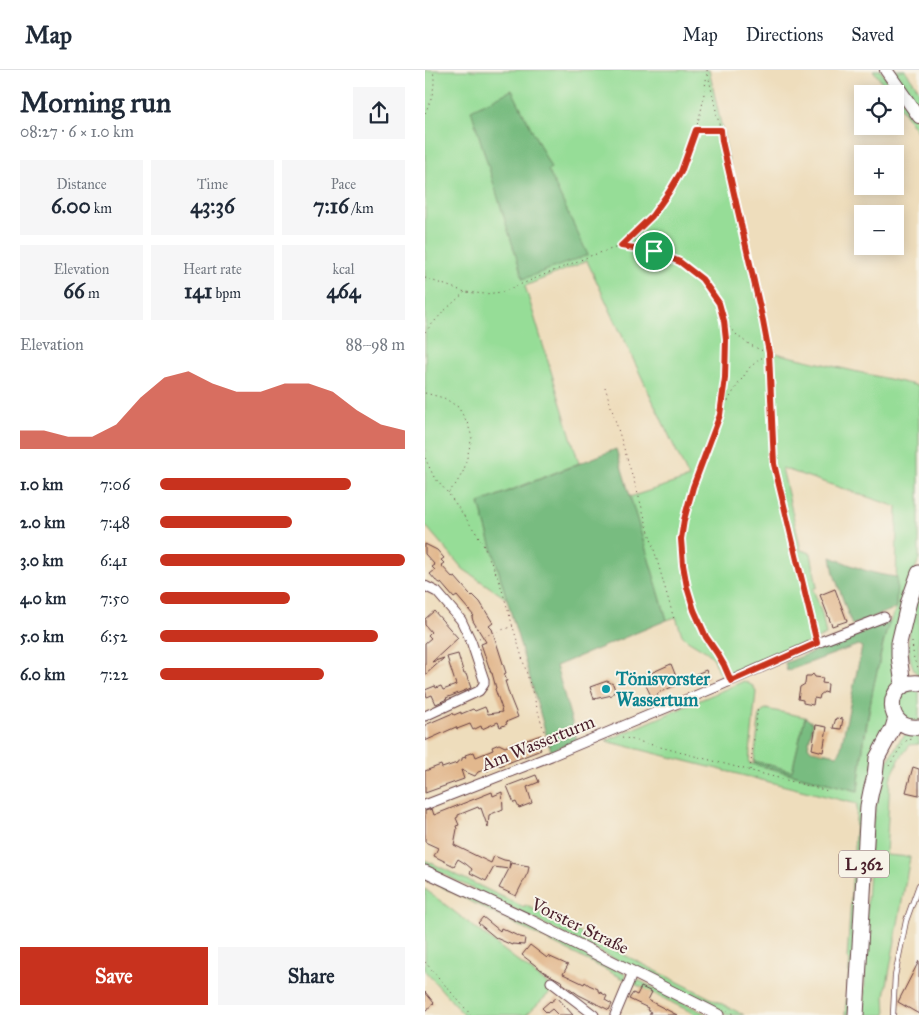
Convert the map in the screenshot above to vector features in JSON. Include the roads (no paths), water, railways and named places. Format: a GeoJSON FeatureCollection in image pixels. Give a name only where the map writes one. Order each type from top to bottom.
{"type":"FeatureCollection","features":[{"type":"Feature","properties":{"kind":"main road"},"geometry":{"type":"LineString","coordinates":[[886,70],[919,117]]}},
{"type":"Feature","properties":{"kind":"main road"},"geometry":{"type":"LineString","coordinates":[[903,685],[899,642],[903,632],[909,601],[919,573]]}},
{"type":"Feature","properties":{"kind":"main road"},"geometry":{"type":"LineString","coordinates":[[903,632],[911,672],[919,683]]}},
{"type":"Feature","properties":{"kind":"main road"},"geometry":{"type":"LineString","coordinates":[[916,731],[896,718],[892,704],[893,696],[903,685],[919,683]]}},
{"type":"Feature","properties":{"kind":"main road","name":"L 362"},"geometry":{"type":"LineString","coordinates":[[856,1015],[868,806],[877,758],[893,728],[896,718]]}},
{"type":"Feature","properties":{"kind":"main road","name":"L 362"},"geometry":{"type":"LineString","coordinates":[[875,776],[904,731],[916,731]]}},
{"type":"Feature","properties":{"kind":"street"},"geometry":{"type":"LineString","coordinates":[[425,586],[437,592],[461,620],[471,641],[483,675],[484,684],[475,694],[425,716]]}},
{"type":"Feature","properties":{"kind":"street","name":"Am Wasserturm"},"geometry":{"type":"LineString","coordinates":[[425,805],[551,756],[817,643],[885,617]]}},
{"type":"Feature","properties":{"kind":"street","name":"Vorster Straße"},"geometry":{"type":"LineString","coordinates":[[425,870],[718,1015]]}},
{"type":"Feature","properties":{"kind":"street"},"geometry":{"type":"LineString","coordinates":[[615,1015],[633,972]]}},
{"type":"Feature","properties":{"kind":"street"},"geometry":{"type":"LineString","coordinates":[[551,982],[594,1015]]}},
{"type":"Feature","properties":{"kind":"lane"},"geometry":{"type":"LineString","coordinates":[[893,1015],[896,967],[906,921],[919,885]]}},
{"type":"Feature","properties":{"kind":"place","name":"Tönisvorster Wassertum"},"geometry":{"type":"Point","coordinates":[606,689]}}]}
